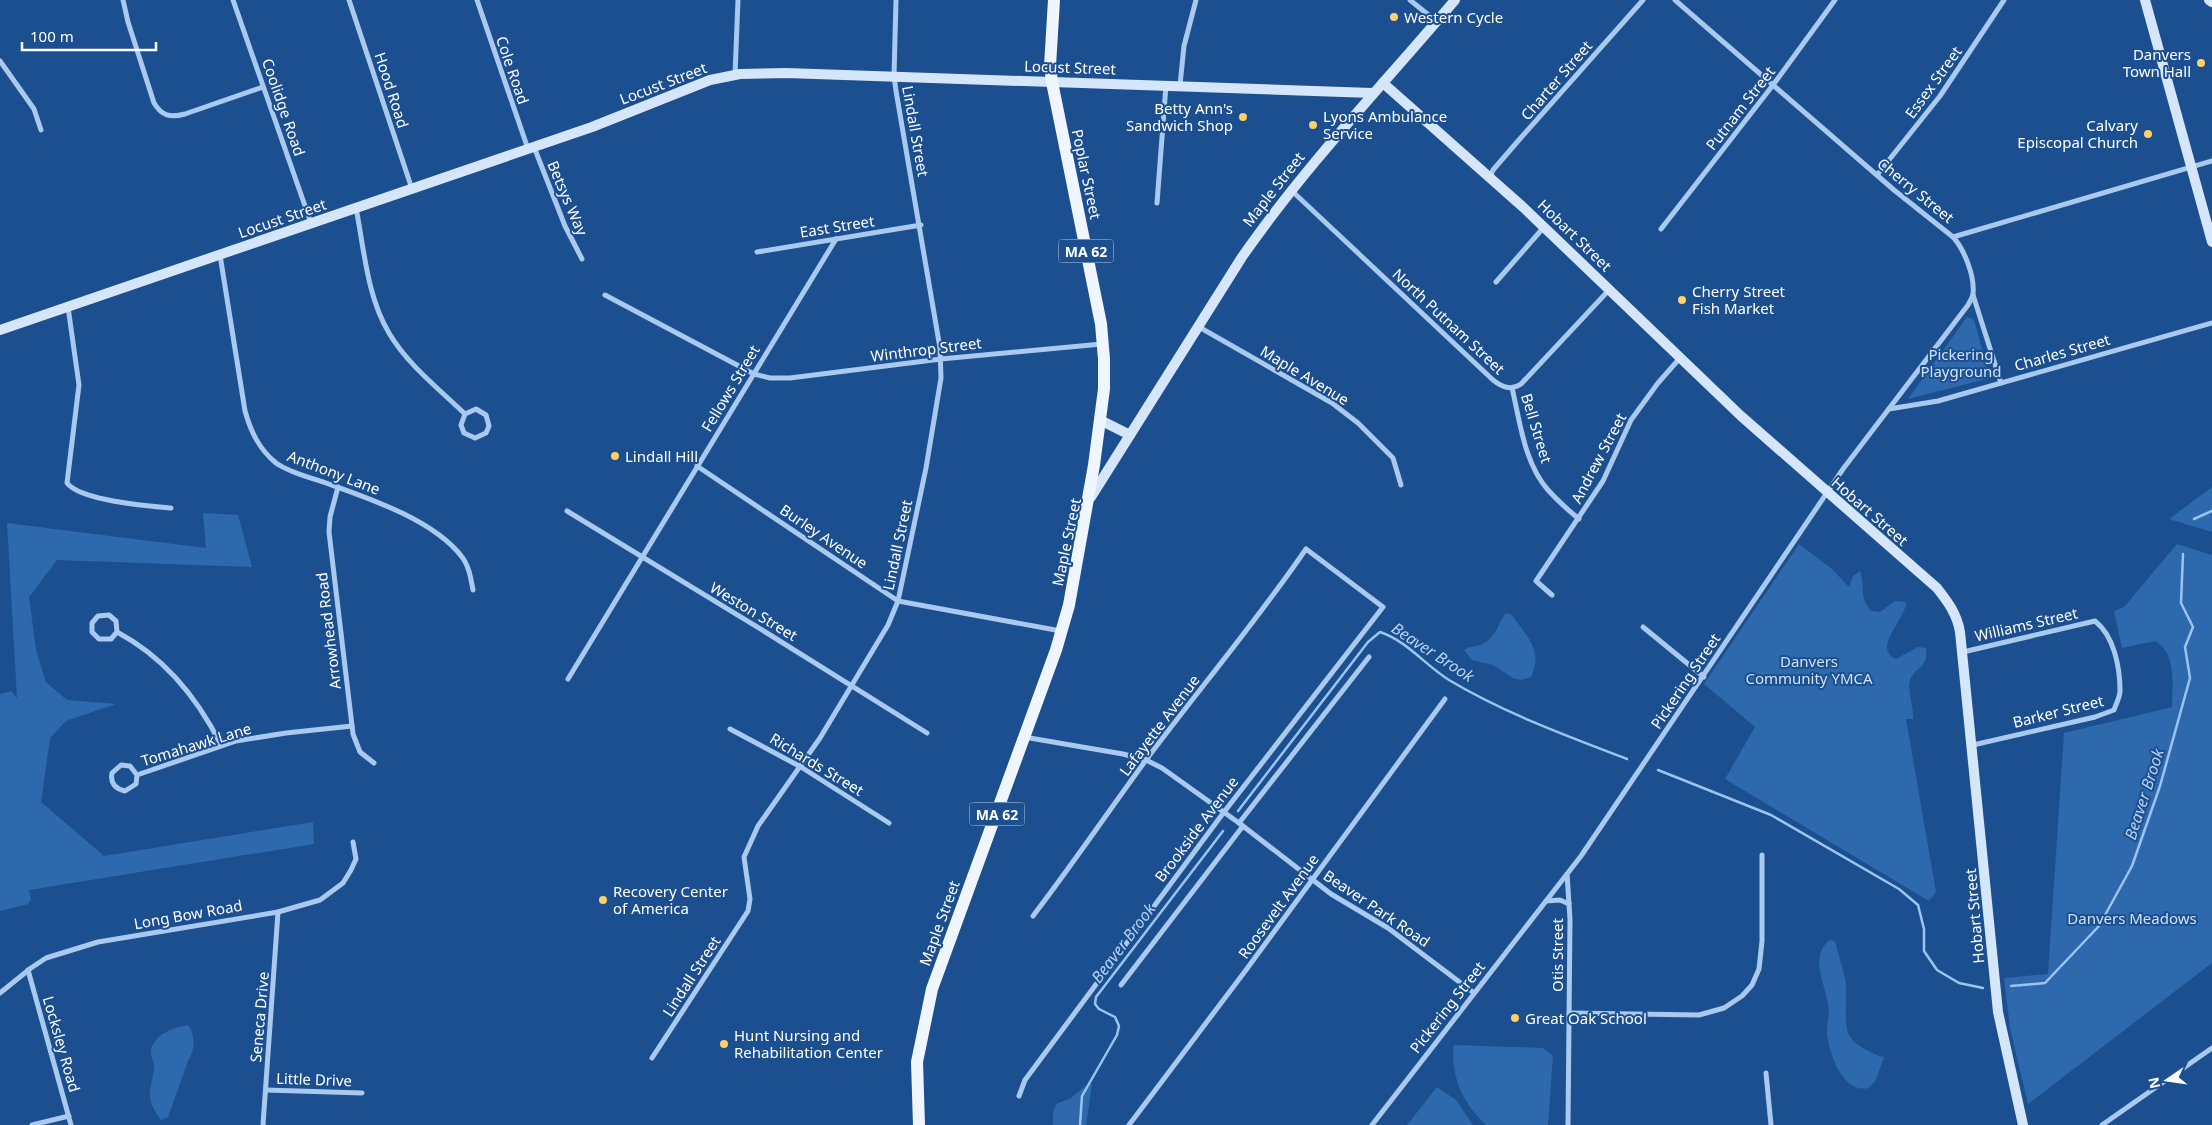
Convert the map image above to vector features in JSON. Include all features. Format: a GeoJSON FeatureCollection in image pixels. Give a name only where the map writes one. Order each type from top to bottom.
{"type":"FeatureCollection","features":[{"type":"Feature","properties":{"kind":"main road","name":"Poplar Street"},"geometry":{"type":"LineString","coordinates":[[1054,0],[1050,66],[1052,82],[1101,324],[1103,344],[1104,390],[1088,503]]}},
{"type":"Feature","properties":{"kind":"main road","name":"Maple Street"},"geometry":{"type":"LineString","coordinates":[[919,1125],[917,1062],[932,989],[1062,631],[1069,605],[1088,503],[1242,257],[1291,190],[1455,0]]}},
{"type":"Feature","properties":{"kind":"main road"},"geometry":{"type":"LineString","coordinates":[[2147,2],[2212,242]]}},
{"type":"Feature","properties":{"kind":"main road","name":"Locust Street"},"geometry":{"type":"LineString","coordinates":[[0,330],[530,148],[710,80],[735,75],[786,72],[1180,85],[1372,94]]}},
{"type":"Feature","properties":{"kind":"main road","name":"Hobart Street"},"geometry":{"type":"LineString","coordinates":[[1383,83],[1544,227],[1740,416],[1937,589],[1949,603],[1958,621],[1962,652],[1973,745],[1998,1012],[2023,1125]]}},
{"type":"Feature","properties":{"kind":"main road"},"geometry":{"type":"LineString","coordinates":[[1100,420],[1130,435]]}},
{"type":"Feature","properties":{"kind":"street"},"geometry":{"type":"LineString","coordinates":[[123,0],[128,22],[154,103],[159,111],[165,115],[174,117],[185,114],[263,87]]}},
{"type":"Feature","properties":{"kind":"street","name":"Coolidge Road"},"geometry":{"type":"LineString","coordinates":[[233,0],[311,223]]}},
{"type":"Feature","properties":{"kind":"street","name":"Hood Road"},"geometry":{"type":"LineString","coordinates":[[349,0],[412,188]]}},
{"type":"Feature","properties":{"kind":"street","name":"Cole Road"},"geometry":{"type":"LineString","coordinates":[[476,0],[530,148]]}},
{"type":"Feature","properties":{"kind":"street"},"geometry":{"type":"LineString","coordinates":[[735,75],[738,0]]}},
{"type":"Feature","properties":{"kind":"street","name":"Lindall Street"},"geometry":{"type":"LineString","coordinates":[[652,1058],[748,910],[750,899],[744,857],[758,826],[801,767],[851,687],[888,625],[898,601],[926,468],[941,378],[941,359],[937,320],[894,76],[896,0]]}},
{"type":"Feature","properties":{"kind":"street"},"geometry":{"type":"LineString","coordinates":[[1180,85],[1184,46],[1196,0]]}},
{"type":"Feature","properties":{"kind":"street"},"geometry":{"type":"LineString","coordinates":[[1410,0],[1437,22]]}},
{"type":"Feature","properties":{"kind":"street","name":"Charter Street"},"geometry":{"type":"LineString","coordinates":[[1490,178],[1493,170],[1643,0]]}},
{"type":"Feature","properties":{"kind":"street","name":"Cherry Street"},"geometry":{"type":"LineString","coordinates":[[1675,0],[1953,237],[2212,161]]}},
{"type":"Feature","properties":{"kind":"street","name":"Putnam Street"},"geometry":{"type":"LineString","coordinates":[[1662,230],[1774,86],[1836,0]]}},
{"type":"Feature","properties":{"kind":"street","name":"Essex Street"},"geometry":{"type":"LineString","coordinates":[[1878,175],[1940,96],[2004,0]]}},
{"type":"Feature","properties":{"kind":"street"},"geometry":{"type":"LineString","coordinates":[[0,61],[34,109],[41,130]]}},
{"type":"Feature","properties":{"kind":"street"},"geometry":{"type":"LineString","coordinates":[[1157,203],[1166,85]]}},
{"type":"Feature","properties":{"kind":"street","name":"Betsys Way"},"geometry":{"type":"LineString","coordinates":[[530,148],[582,259]]}},
{"type":"Feature","properties":{"kind":"street","name":"North Putnam Street"},"geometry":{"type":"LineString","coordinates":[[1291,190],[1500,385],[1512,388],[1522,384],[1609,289]]}},
{"type":"Feature","properties":{"kind":"street"},"geometry":{"type":"LineString","coordinates":[[356,208],[375,301],[383,323],[400,349],[465,414]]}},
{"type":"Feature","properties":{"kind":"street","name":"East Street"},"geometry":{"type":"LineString","coordinates":[[756,252],[920,225]]}},
{"type":"Feature","properties":{"kind":"street"},"geometry":{"type":"LineString","coordinates":[[1496,282],[1544,227]]}},
{"type":"Feature","properties":{"kind":"street"},"geometry":{"type":"LineString","coordinates":[[1953,237],[1961,246],[1973,295],[2002,383]]}},
{"type":"Feature","properties":{"kind":"street","name":"Fellows Street"},"geometry":{"type":"LineString","coordinates":[[568,678],[836,239]]}},
{"type":"Feature","properties":{"kind":"street","name":"Anthony Lane"},"geometry":{"type":"LineString","coordinates":[[220,255],[243,403],[253,435],[276,462],[292,471],[392,508],[445,541],[463,558],[470,573],[473,590]]}},
{"type":"Feature","properties":{"kind":"street","name":"Pickering Street"},"geometry":{"type":"LineString","coordinates":[[1372,1125],[1567,874],[1704,677],[1827,493],[1973,295]]}},
{"type":"Feature","properties":{"kind":"street","name":"Winthrop Street"},"geometry":{"type":"LineString","coordinates":[[604,296],[754,374],[770,378],[790,378],[941,359],[1103,344]]}},
{"type":"Feature","properties":{"kind":"street"},"geometry":{"type":"LineString","coordinates":[[68,307],[79,385],[67,483],[70,487],[86,494],[171,508]]}},
{"type":"Feature","properties":{"kind":"street","name":"Charles Street"},"geometry":{"type":"LineString","coordinates":[[1889,409],[1938,401],[2212,323]]}},
{"type":"Feature","properties":{"kind":"street","name":"Maple Avenue"},"geometry":{"type":"LineString","coordinates":[[1198,326],[1332,403],[1358,423],[1393,458],[1401,485]]}},
{"type":"Feature","properties":{"kind":"street","name":"Andrew Street"},"geometry":{"type":"LineString","coordinates":[[1552,595],[1536,581],[1603,481],[1631,420],[1658,383],[1680,358]]}},
{"type":"Feature","properties":{"kind":"street","name":"Bell Street"},"geometry":{"type":"LineString","coordinates":[[1512,388],[1529,456],[1538,474],[1547,489],[1579,519]]}},
{"type":"Feature","properties":{"kind":"street"},"geometry":{"type":"LineString","coordinates":[[476,409],[483,412],[489,422],[486,433],[475,438],[467,435],[461,425],[465,414],[476,409]]}},
{"type":"Feature","properties":{"kind":"street","name":"Burley Avenue"},"geometry":{"type":"LineString","coordinates":[[697,466],[898,601],[1062,631]]}},
{"type":"Feature","properties":{"kind":"street","name":"Arrowhead Road"},"geometry":{"type":"LineString","coordinates":[[338,488],[330,516],[329,532],[352,726],[357,748],[364,757],[374,763]]}},
{"type":"Feature","properties":{"kind":"street","name":"Weston Street"},"geometry":{"type":"LineString","coordinates":[[567,511],[926,733]]}},
{"type":"Feature","properties":{"kind":"street","name":"Brookside Avenue"},"geometry":{"type":"LineString","coordinates":[[1019,1096],[1025,1080],[1224,812],[1383,607],[1306,549]]}},
{"type":"Feature","properties":{"kind":"street","name":"Lafayette Avenue"},"geometry":{"type":"LineString","coordinates":[[1033,916],[1086,846],[1146,760],[1261,613],[1306,549]]}},
{"type":"Feature","properties":{"kind":"street"},"geometry":{"type":"LineString","coordinates":[[101,615],[110,615],[116,621],[117,632],[111,639],[102,640],[94,635],[92,623],[101,615]]}},
{"type":"Feature","properties":{"kind":"street","name":"Williams Street"},"geometry":{"type":"LineString","coordinates":[[1962,652],[2095,621]]}},
{"type":"Feature","properties":{"kind":"street","name":"Barker Street"},"geometry":{"type":"LineString","coordinates":[[1973,745],[2114,710],[2121,693],[2116,658],[2106,630],[2095,621]]}},
{"type":"Feature","properties":{"kind":"street"},"geometry":{"type":"LineString","coordinates":[[1643,626],[1704,677]]}},
{"type":"Feature","properties":{"kind":"street"},"geometry":{"type":"LineString","coordinates":[[117,632],[147,652],[184,687],[207,717],[221,746]]}},
{"type":"Feature","properties":{"kind":"street","name":"Brookside Avenue"},"geometry":{"type":"LineString","coordinates":[[1121,986],[1241,824],[1369,657]]}},
{"type":"Feature","properties":{"kind":"street","name":"Roosevelt Avenue"},"geometry":{"type":"LineString","coordinates":[[1128,1125],[1445,699]]}},
{"type":"Feature","properties":{"kind":"street","name":"Tomahawk Lane"},"geometry":{"type":"LineString","coordinates":[[137,775],[168,766],[221,746],[268,735],[352,726]]}},
{"type":"Feature","properties":{"kind":"street","name":"Richards Street"},"geometry":{"type":"LineString","coordinates":[[730,729],[801,767],[889,823]]}},
{"type":"Feature","properties":{"kind":"street","name":"Beaver Park Road"},"geometry":{"type":"LineString","coordinates":[[1024,737],[1123,754],[1146,760],[1162,768],[1241,824],[1312,880],[1367,917],[1388,928],[1474,993]]}},
{"type":"Feature","properties":{"kind":"street","name":"Tomahawk Lane"},"geometry":{"type":"LineString","coordinates":[[122,765],[130,766],[137,775],[136,784],[129,790],[117,788],[112,781],[114,769],[122,765]]}},
{"type":"Feature","properties":{"kind":"street","name":"Long Bow Road"},"geometry":{"type":"LineString","coordinates":[[0,993],[46,958],[98,942],[278,912],[320,900],[343,883],[356,859],[353,842]]}},
{"type":"Feature","properties":{"kind":"street"},"geometry":{"type":"LineString","coordinates":[[1569,1013],[1699,1015],[1724,1008],[1742,996],[1752,985],[1759,969],[1762,941],[1762,854]]}},
{"type":"Feature","properties":{"kind":"street","name":"Otis Street"},"geometry":{"type":"LineString","coordinates":[[1567,874],[1569,904],[1568,1125]]}},
{"type":"Feature","properties":{"kind":"street","name":"Otis Street"},"geometry":{"type":"LineString","coordinates":[[1546,901],[1560,900],[1569,904]]}},
{"type":"Feature","properties":{"kind":"street","name":"Seneca Drive"},"geometry":{"type":"LineString","coordinates":[[263,1125],[278,912]]}},
{"type":"Feature","properties":{"kind":"street","name":"Locksley Road"},"geometry":{"type":"LineString","coordinates":[[28,970],[71,1125]]}},
{"type":"Feature","properties":{"kind":"street"},"geometry":{"type":"LineString","coordinates":[[2102,1125],[2212,1048]]}},
{"type":"Feature","properties":{"kind":"street"},"geometry":{"type":"LineString","coordinates":[[1766,1073],[1771,1125]]}},
{"type":"Feature","properties":{"kind":"street","name":"Little Drive"},"geometry":{"type":"LineString","coordinates":[[266,1090],[362,1093]]}},
{"type":"Feature","properties":{"kind":"street"},"geometry":{"type":"LineString","coordinates":[[32,1125],[69,1116]]}},
{"type":"Feature","properties":{"kind":"green space","name":"Pickering Playground"},"geometry":{"type":"Polygon","coordinates":[[[1967,317],[1974,320],[1990,378],[1908,399],[1967,317]]]}},
{"type":"Feature","properties":{"kind":"green space"},"geometry":{"type":"Polygon","coordinates":[[[2212,487],[2212,532],[2169,519],[2212,487]]]}},
{"type":"Feature","properties":{"kind":"green space"},"geometry":{"type":"Polygon","coordinates":[[[203,513],[238,515],[252,567],[57,560],[29,597],[36,650],[46,682],[67,700],[116,704],[66,721],[50,738],[41,802],[104,856],[313,822],[314,844],[29,890],[31,899],[28,904],[0,911],[0,694],[11,691],[17,698],[7,523],[206,548],[203,513]]]}},
{"type":"Feature","properties":{"kind":"green space","name":"Danvers Community YMCA"},"geometry":{"type":"Polygon","coordinates":[[[1799,544],[1832,569],[1849,587],[1853,576],[1860,571],[1865,602],[1872,611],[1880,612],[1895,601],[1906,602],[1905,608],[1888,641],[1887,648],[1889,654],[1896,659],[1918,647],[1926,648],[1925,660],[1910,681],[1909,690],[1913,719],[1906,719],[1936,892],[1929,901],[1725,779],[1755,727],[1704,684],[1799,544]]]}},
{"type":"Feature","properties":{"kind":"green space","name":"Danvers Meadows"},"geometry":{"type":"Polygon","coordinates":[[[2177,544],[2212,555],[2212,963],[2028,1104],[2010,1028],[2004,978],[2048,974],[2064,733],[2172,707],[2172,670],[2167,654],[2155,641],[2122,648],[2114,611],[2124,607],[2177,544]]]}},
{"type":"Feature","properties":{"kind":"green space"},"geometry":{"type":"Polygon","coordinates":[[[1506,613],[1512,615],[1528,637],[1534,651],[1535,659],[1531,677],[1522,680],[1513,678],[1493,665],[1472,660],[1464,650],[1483,644],[1490,639],[1506,613]]]}},
{"type":"Feature","properties":{"kind":"green space"},"geometry":{"type":"Polygon","coordinates":[[[1830,940],[1835,941],[1845,978],[1846,1023],[1849,1035],[1865,1049],[1884,1057],[1876,1080],[1869,1088],[1859,1088],[1851,1085],[1838,1070],[1830,1050],[1827,1031],[1829,1007],[1819,962],[1824,946],[1830,940]]]}},
{"type":"Feature","properties":{"kind":"green space"},"geometry":{"type":"Polygon","coordinates":[[[188,1025],[191,1029],[194,1043],[192,1052],[168,1117],[161,1120],[153,1106],[150,1095],[154,1066],[151,1050],[156,1040],[166,1032],[188,1025]]]}},
{"type":"Feature","properties":{"kind":"green space"},"geometry":{"type":"Polygon","coordinates":[[[1454,1045],[1543,1048],[1553,1056],[1548,1125],[1486,1125],[1471,1108],[1460,1089],[1454,1068],[1454,1045]]]}},
{"type":"Feature","properties":{"kind":"green space"},"geometry":{"type":"Polygon","coordinates":[[[1088,1084],[1092,1084],[1086,1125],[1053,1125],[1053,1113],[1056,1104],[1071,1098],[1088,1084]]]}},
{"type":"Feature","properties":{"kind":"green space"},"geometry":{"type":"Polygon","coordinates":[[[1437,1087],[1456,1100],[1473,1125],[1407,1125],[1437,1087]]]}},
{"type":"Feature","properties":{"kind":"waterway","name":"Beaver Brook"},"geometry":{"type":"LineString","coordinates":[[2194,519],[2212,511]]}},
{"type":"Feature","properties":{"kind":"waterway","name":"Beaver Brook"},"geometry":{"type":"LineString","coordinates":[[2011,986],[2045,983],[2099,926],[2132,866],[2160,786],[2190,678],[2185,647],[2193,627],[2181,603],[2183,554]]}},
{"type":"Feature","properties":{"kind":"waterway","name":"Beaver Brook"},"geometry":{"type":"LineString","coordinates":[[1238,811],[1368,642],[1380,632],[1399,641],[1440,674],[1470,692],[1536,723],[1627,759]]}},
{"type":"Feature","properties":{"kind":"waterway","name":"Beaver Brook"},"geometry":{"type":"LineString","coordinates":[[1658,770],[1771,815],[1899,889],[1918,905],[1924,929],[1924,951],[1937,970],[1959,983],[1983,988]]}},
{"type":"Feature","properties":{"kind":"waterway","name":"Beaver Brook"},"geometry":{"type":"LineString","coordinates":[[1080,1125],[1082,1096],[1117,1035],[1119,1026],[1115,1017],[1099,1009],[1095,1004],[1096,997],[1223,831]]}},
{"type":"Feature","properties":{"kind":"place","name":"Western Cycle"},"geometry":{"type":"Point","coordinates":[1394,17]}},
{"type":"Feature","properties":{"kind":"place","name":"Danvers Town Hall"},"geometry":{"type":"Point","coordinates":[2201,63]}},
{"type":"Feature","properties":{"kind":"place","name":"Betty Ann's Sandwich Shop"},"geometry":{"type":"Point","coordinates":[1243,117]}},
{"type":"Feature","properties":{"kind":"place","name":"Lyons Ambulance Service"},"geometry":{"type":"Point","coordinates":[1313,125]}},
{"type":"Feature","properties":{"kind":"place","name":"Calvary Episcopal Church"},"geometry":{"type":"Point","coordinates":[2148,134]}},
{"type":"Feature","properties":{"kind":"place","name":"Cherry Street Fish Market"},"geometry":{"type":"Point","coordinates":[1682,300]}},
{"type":"Feature","properties":{"kind":"place","name":"Lindall Hill"},"geometry":{"type":"Point","coordinates":[615,456]}},
{"type":"Feature","properties":{"kind":"place","name":"Recovery Center of America"},"geometry":{"type":"Point","coordinates":[603,900]}},
{"type":"Feature","properties":{"kind":"place","name":"Great Oak School"},"geometry":{"type":"Point","coordinates":[1515,1018]}},
{"type":"Feature","properties":{"kind":"place","name":"Hunt Nursing and Rehabilitation Center"},"geometry":{"type":"Point","coordinates":[724,1044]}}]}
